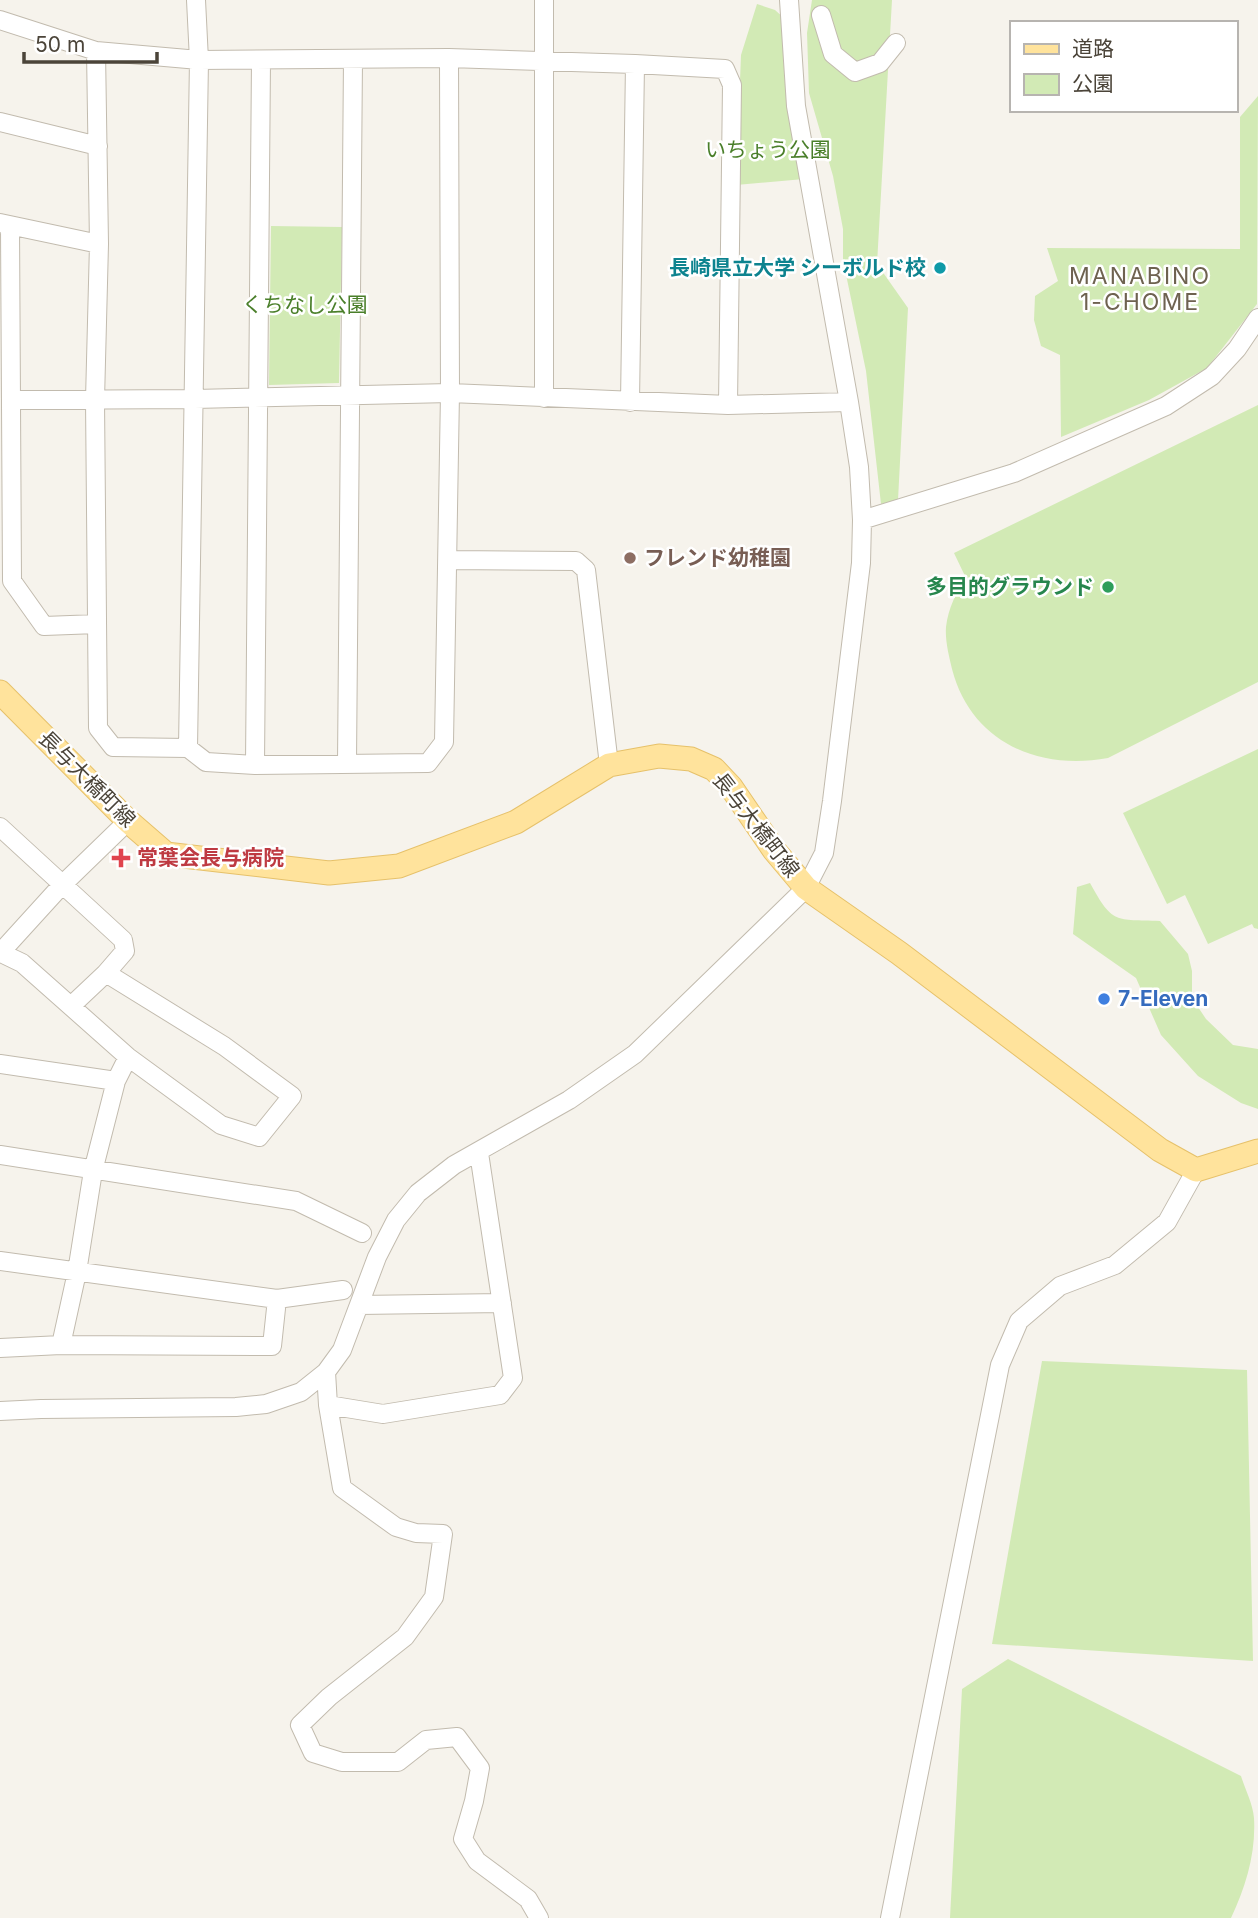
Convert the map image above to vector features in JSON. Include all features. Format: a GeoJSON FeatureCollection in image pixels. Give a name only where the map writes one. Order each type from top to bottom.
{"type":"FeatureCollection","features":[{"type":"Feature","properties":{"kind":"main road","name":"長与大橋町線"},"geometry":{"type":"LineString","coordinates":[[0,692],[128,821],[166,854],[330,873],[399,866],[516,822],[608,765],[659,756],[691,759],[714,769],[731,787],[774,850],[806,888],[899,953],[1160,1150],[1196,1170]]}},
{"type":"Feature","properties":{"kind":"main road"},"geometry":{"type":"LineString","coordinates":[[1196,1170],[1258,1151]]}},
{"type":"Feature","properties":{"kind":"street"},"geometry":{"type":"LineString","coordinates":[[188,748],[199,60],[196,0]]}},
{"type":"Feature","properties":{"kind":"street"},"geometry":{"type":"LineString","coordinates":[[544,0],[544,398]]}},
{"type":"Feature","properties":{"kind":"street"},"geometry":{"type":"LineString","coordinates":[[0,1411],[236,1407],[266,1404],[301,1392],[326,1372],[342,1350],[377,1257],[396,1220],[418,1193],[454,1166],[569,1100],[635,1054],[806,888],[824,853],[861,562],[863,520],[859,467],[849,401],[796,106],[789,0]]}},
{"type":"Feature","properties":{"kind":"street"},"geometry":{"type":"LineString","coordinates":[[821,15],[833,54],[855,72],[880,64],[896,43]]}},
{"type":"Feature","properties":{"kind":"street"},"geometry":{"type":"LineString","coordinates":[[0,20],[96,51],[199,60],[449,58],[725,69],[732,85],[728,405]]}},
{"type":"Feature","properties":{"kind":"street"},"geometry":{"type":"LineString","coordinates":[[96,51],[99,244],[95,400],[98,728],[113,747],[188,748],[206,762],[255,765],[428,763],[444,742],[450,393],[449,58]]}},
{"type":"Feature","properties":{"kind":"street"},"geometry":{"type":"LineString","coordinates":[[347,763],[353,58]]}},
{"type":"Feature","properties":{"kind":"street"},"geometry":{"type":"LineString","coordinates":[[255,765],[261,60]]}},
{"type":"Feature","properties":{"kind":"street"},"geometry":{"type":"LineString","coordinates":[[630,402],[635,64]]}},
{"type":"Feature","properties":{"kind":"street"},"geometry":{"type":"LineString","coordinates":[[0,122],[98,146]]}},
{"type":"Feature","properties":{"kind":"street"},"geometry":{"type":"LineString","coordinates":[[97,624],[44,626],[12,581],[11,400],[5,225],[99,244]]}},
{"type":"Feature","properties":{"kind":"street"},"geometry":{"type":"LineString","coordinates":[[863,520],[1014,473],[1166,406],[1212,376],[1237,349],[1258,318]]}},
{"type":"Feature","properties":{"kind":"street"},"geometry":{"type":"LineString","coordinates":[[11,400],[195,400],[450,393],[728,405],[849,401]]}},
{"type":"Feature","properties":{"kind":"street"},"geometry":{"type":"LineString","coordinates":[[448,560],[576,561],[586,570],[608,765]]}},
{"type":"Feature","properties":{"kind":"street"},"geometry":{"type":"LineString","coordinates":[[106,974],[224,1046],[292,1096],[259,1137],[221,1125],[128,1057],[22,963],[0,953],[61,886],[128,821]]}},
{"type":"Feature","properties":{"kind":"street"},"geometry":{"type":"LineString","coordinates":[[0,827],[61,886],[123,940],[124,951],[106,974],[71,1006]]}},
{"type":"Feature","properties":{"kind":"street"},"geometry":{"type":"LineString","coordinates":[[61,1345],[77,1272],[93,1171],[116,1081],[128,1057]]}},
{"type":"Feature","properties":{"kind":"street"},"geometry":{"type":"LineString","coordinates":[[0,1064],[116,1081]]}},
{"type":"Feature","properties":{"kind":"street"},"geometry":{"type":"LineString","coordinates":[[328,1405],[383,1414],[499,1395],[513,1378],[479,1153]]}},
{"type":"Feature","properties":{"kind":"street"},"geometry":{"type":"LineString","coordinates":[[0,1155],[296,1200],[362,1233]]}},
{"type":"Feature","properties":{"kind":"street"},"geometry":{"type":"LineString","coordinates":[[890,1918],[1000,1365],[1019,1321],[1060,1286],[1115,1265],[1167,1222],[1196,1170]]}},
{"type":"Feature","properties":{"kind":"street"},"geometry":{"type":"LineString","coordinates":[[0,1261],[277,1299],[343,1290]]}},
{"type":"Feature","properties":{"kind":"street"},"geometry":{"type":"LineString","coordinates":[[0,1348],[61,1345],[272,1346],[277,1299]]}},
{"type":"Feature","properties":{"kind":"street"},"geometry":{"type":"LineString","coordinates":[[359,1305],[502,1303]]}},
{"type":"Feature","properties":{"kind":"street"},"geometry":{"type":"LineString","coordinates":[[326,1372],[328,1405],[342,1488],[397,1527],[416,1533],[443,1534],[434,1597],[405,1637],[328,1697],[300,1725],[313,1753],[342,1762],[398,1762],[426,1740],[457,1737],[480,1768],[463,1839],[477,1861],[528,1899],[539,1918]]}},
{"type":"Feature","properties":{"kind":"green space"},"geometry":{"type":"Polygon","coordinates":[[[812,0],[892,0],[877,264],[908,308],[898,500],[881,504],[866,371],[843,260],[843,229],[833,176],[809,93],[807,33],[812,0]]]}},
{"type":"Feature","properties":{"kind":"green space","name":"いちょう公園"},"geometry":{"type":"Polygon","coordinates":[[[757,4],[775,10],[785,19],[804,179],[736,185],[741,55],[757,4]]]}},
{"type":"Feature","properties":{"kind":"green space"},"geometry":{"type":"Polygon","coordinates":[[[1258,96],[1257,304],[1207,368],[1149,400],[1061,437],[1060,355],[1041,346],[1034,320],[1035,296],[1058,281],[1047,248],[1240,249],[1240,117],[1258,96]]]}},
{"type":"Feature","properties":{"kind":"green space","name":"くちなし公園"},"geometry":{"type":"Polygon","coordinates":[[[271,226],[342,227],[339,383],[269,385],[271,226]]]}},
{"type":"Feature","properties":{"kind":"green space","name":"多目的グラウンド"},"geometry":{"type":"Polygon","coordinates":[[[1258,405],[1258,682],[1108,758],[1057,760],[1033,755],[1011,746],[991,733],[975,716],[961,694],[952,669],[946,632],[947,620],[965,576],[954,553],[1258,405]]]}},
{"type":"Feature","properties":{"kind":"green space"},"geometry":{"type":"Polygon","coordinates":[[[1258,749],[1258,929],[1252,924],[1208,944],[1185,895],[1167,904],[1123,813],[1258,749]]]}},
{"type":"Feature","properties":{"kind":"green space"},"geometry":{"type":"Polygon","coordinates":[[[1090,883],[1110,913],[1124,919],[1160,921],[1188,954],[1192,971],[1192,998],[1206,1019],[1233,1045],[1258,1049],[1258,1109],[1241,1103],[1198,1076],[1161,1035],[1136,978],[1073,934],[1077,887],[1090,883]]]}},
{"type":"Feature","properties":{"kind":"green space"},"geometry":{"type":"Polygon","coordinates":[[[1042,1361],[1247,1370],[1253,1661],[992,1644],[1042,1361]]]}},
{"type":"Feature","properties":{"kind":"green space"},"geometry":{"type":"Polygon","coordinates":[[[1008,1659],[1241,1776],[1251,1802],[1254,1831],[1252,1857],[1231,1918],[950,1918],[962,1689],[1008,1659]]]}},
{"type":"Feature","properties":{"kind":"place","name":"長崎県立大学 シーボルド校"},"geometry":{"type":"Point","coordinates":[940,268]}},
{"type":"Feature","properties":{"kind":"place","name":"フレンド幼稚園"},"geometry":{"type":"Point","coordinates":[630,558]}},
{"type":"Feature","properties":{"kind":"place","name":"多目的グラウンド"},"geometry":{"type":"Point","coordinates":[1108,587]}},
{"type":"Feature","properties":{"kind":"place","name":"常葉会長与病院"},"geometry":{"type":"Point","coordinates":[121,858]}},
{"type":"Feature","properties":{"kind":"place","name":"7-Eleven"},"geometry":{"type":"Point","coordinates":[1104,999]}},
{"type":"Feature","properties":{"kind":"district","name":"MANABINO 1-CHOME"},"geometry":{"type":"Point","coordinates":[1140,289]}}]}
